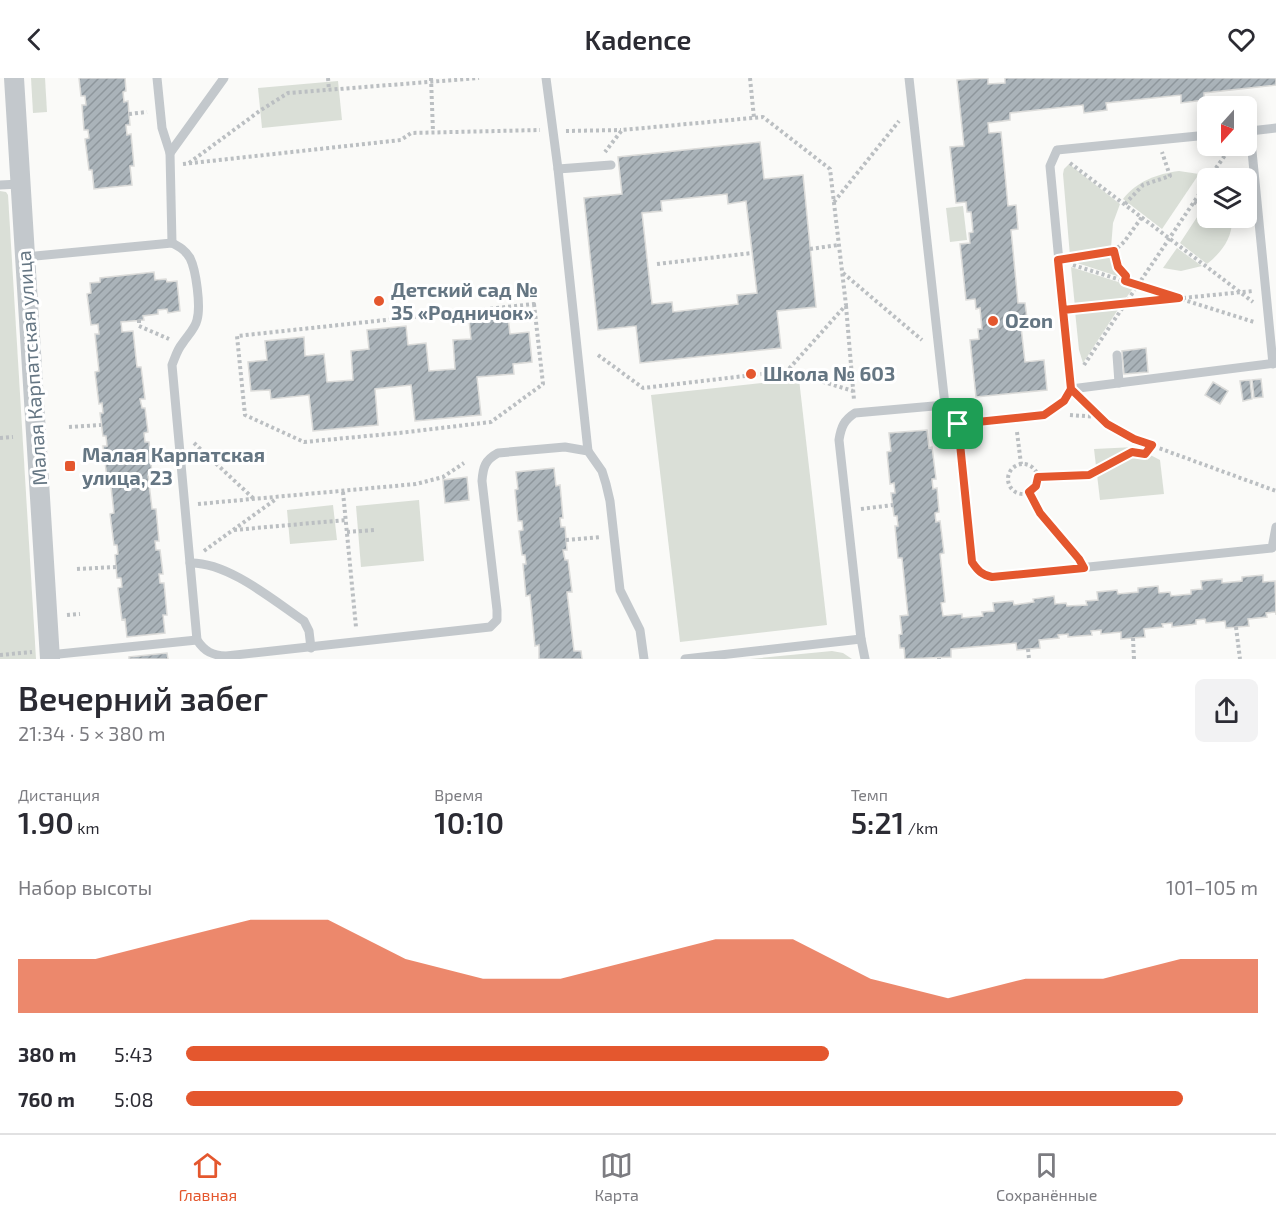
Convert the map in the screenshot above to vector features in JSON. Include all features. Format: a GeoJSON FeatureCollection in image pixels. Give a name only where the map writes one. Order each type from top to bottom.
{"type":"FeatureCollection","features":[{"type":"Feature","properties":{"kind":"street","name":"Малая Карпатская улица"},"geometry":{"type":"LineString","coordinates":[[14,78],[50,657]]}},
{"type":"Feature","properties":{"kind":"lane"},"geometry":{"type":"LineString","coordinates":[[157,78],[162,128],[170,153],[172,243]]}},
{"type":"Feature","properties":{"kind":"lane"},"geometry":{"type":"LineString","coordinates":[[170,153],[224,78]]}},
{"type":"Feature","properties":{"kind":"lane"},"geometry":{"type":"LineString","coordinates":[[546,78],[588,451],[602,471],[610,501],[620,590],[640,630],[644,659]]}},
{"type":"Feature","properties":{"kind":"lane"},"geometry":{"type":"LineString","coordinates":[[909,78],[945,405],[958,424],[972,562],[977,570],[983,575],[992,577],[1272,548],[1276,527]]}},
{"type":"Feature","properties":{"kind":"lane"},"geometry":{"type":"LineString","coordinates":[[1257,130],[1276,128]]}},
{"type":"Feature","properties":{"kind":"lane"},"geometry":{"type":"LineString","coordinates":[[958,424],[1044,415],[1064,401],[1071,389],[1050,166],[1057,150],[1197,136]]}},
{"type":"Feature","properties":{"kind":"lane"},"geometry":{"type":"LineString","coordinates":[[1071,389],[1274,364],[1251,156]]}},
{"type":"Feature","properties":{"kind":"lane"},"geometry":{"type":"LineString","coordinates":[[558,169],[611,165]]}},
{"type":"Feature","properties":{"kind":"lane"},"geometry":{"type":"LineString","coordinates":[[0,185],[20,184]]}},
{"type":"Feature","properties":{"kind":"lane"},"geometry":{"type":"LineString","coordinates":[[25,256],[172,243],[183,249],[190,259],[195,271],[197,319],[193,329],[180,346],[172,365],[197,640],[203,650],[214,655],[226,656],[311,648],[490,627],[496,620],[497,610],[482,481],[483,468],[488,459],[498,453],[565,447],[588,451]]}},
{"type":"Feature","properties":{"kind":"lane"},"geometry":{"type":"LineString","coordinates":[[1116,355],[1119,383]]}},
{"type":"Feature","properties":{"kind":"lane"},"geometry":{"type":"LineString","coordinates":[[864,659],[839,440],[840,428],[846,419],[855,413],[945,405]]}},
{"type":"Feature","properties":{"kind":"lane"},"geometry":{"type":"LineString","coordinates":[[190,563],[210,564],[231,573],[304,621],[309,631],[311,648]]}},
{"type":"Feature","properties":{"kind":"lane"},"geometry":{"type":"LineString","coordinates":[[685,659],[861,639]]}},
{"type":"Feature","properties":{"kind":"lane"},"geometry":{"type":"LineString","coordinates":[[50,657],[197,640]]}},
{"type":"Feature","properties":{"kind":"path"},"geometry":{"type":"LineString","coordinates":[[328,78],[329,90]]}},
{"type":"Feature","properties":{"kind":"path"},"geometry":{"type":"LineString","coordinates":[[189,163],[288,93],[478,78]]}},
{"type":"Feature","properties":{"kind":"path"},"geometry":{"type":"LineString","coordinates":[[750,78],[754,118]]}},
{"type":"Feature","properties":{"kind":"path"},"geometry":{"type":"LineString","coordinates":[[431,80],[433,132]]}},
{"type":"Feature","properties":{"kind":"path"},"geometry":{"type":"LineString","coordinates":[[834,203],[912,105]]}},
{"type":"Feature","properties":{"kind":"path"},"geometry":{"type":"LineString","coordinates":[[171,165],[401,140],[411,133],[553,129],[571,132],[622,130],[763,117],[830,169],[843,272],[855,408]]}},
{"type":"Feature","properties":{"kind":"path"},"geometry":{"type":"LineString","coordinates":[[593,166],[622,130]]}},
{"type":"Feature","properties":{"kind":"path"},"geometry":{"type":"LineString","coordinates":[[1125,204],[1143,185],[1170,176],[1158,140]]}},
{"type":"Feature","properties":{"kind":"path"},"geometry":{"type":"LineString","coordinates":[[1072,164],[1256,305]]}},
{"type":"Feature","properties":{"kind":"path"},"geometry":{"type":"LineString","coordinates":[[1084,365],[1197,197]]}},
{"type":"Feature","properties":{"kind":"path"},"geometry":{"type":"LineString","coordinates":[[1058,260],[1114,251],[1124,242],[1142,217]]}},
{"type":"Feature","properties":{"kind":"path"},"geometry":{"type":"LineString","coordinates":[[810,249],[838,245]]}},
{"type":"Feature","properties":{"kind":"path"},"geometry":{"type":"LineString","coordinates":[[1114,251],[1118,267],[1126,276],[1125,281]]}},
{"type":"Feature","properties":{"kind":"path"},"geometry":{"type":"LineString","coordinates":[[657,264],[752,253]]}},
{"type":"Feature","properties":{"kind":"path"},"geometry":{"type":"LineString","coordinates":[[1058,260],[1269,327]]}},
{"type":"Feature","properties":{"kind":"path"},"geometry":{"type":"LineString","coordinates":[[843,272],[939,354]]}},
{"type":"Feature","properties":{"kind":"path"},"geometry":{"type":"LineString","coordinates":[[1063,310],[1266,290]]}},
{"type":"Feature","properties":{"kind":"path"},"geometry":{"type":"LineString","coordinates":[[534,304],[543,384],[492,422],[304,442],[245,416],[237,336],[534,304]]}},
{"type":"Feature","properties":{"kind":"path"},"geometry":{"type":"LineString","coordinates":[[787,371],[846,305]]}},
{"type":"Feature","properties":{"kind":"path"},"geometry":{"type":"LineString","coordinates":[[139,320],[139,326],[166,337],[180,346]]}},
{"type":"Feature","properties":{"kind":"path"},"geometry":{"type":"LineString","coordinates":[[598,355],[643,388],[787,371],[853,391]]}},
{"type":"Feature","properties":{"kind":"path"},"geometry":{"type":"LineString","coordinates":[[1071,389],[1107,424],[1134,439],[1276,491]]}},
{"type":"Feature","properties":{"kind":"path"},"geometry":{"type":"LineString","coordinates":[[1052,411],[1061,415],[1099,417]]}},
{"type":"Feature","properties":{"kind":"path"},"geometry":{"type":"LineString","coordinates":[[1016,418],[1021,464]]}},
{"type":"Feature","properties":{"kind":"path"},"geometry":{"type":"LineString","coordinates":[[69,427],[101,425]]}},
{"type":"Feature","properties":{"kind":"path"},"geometry":{"type":"LineString","coordinates":[[178,428],[254,500]]}},
{"type":"Feature","properties":{"kind":"path"},"geometry":{"type":"LineString","coordinates":[[0,438],[13,437]]}},
{"type":"Feature","properties":{"kind":"path"},"geometry":{"type":"LineString","coordinates":[[1038,477],[1089,475],[1132,452],[1145,454],[1152,445]]}},
{"type":"Feature","properties":{"kind":"path"},"geometry":{"type":"LineString","coordinates":[[185,505],[416,484],[443,477],[464,463]]}},
{"type":"Feature","properties":{"kind":"path"},"geometry":{"type":"LineString","coordinates":[[1021,464],[1032,467],[1038,477],[1036,486],[1029,492],[1018,493],[1008,484],[1011,470],[1021,464]]}},
{"type":"Feature","properties":{"kind":"path"},"geometry":{"type":"LineString","coordinates":[[343,492],[358,643]]}},
{"type":"Feature","properties":{"kind":"path"},"geometry":{"type":"LineString","coordinates":[[1029,492],[1040,513],[1084,568]]}},
{"type":"Feature","properties":{"kind":"path"},"geometry":{"type":"LineString","coordinates":[[190,563],[278,498]]}},
{"type":"Feature","properties":{"kind":"path"},"geometry":{"type":"LineString","coordinates":[[868,508],[893,505]]}},
{"type":"Feature","properties":{"kind":"path"},"geometry":{"type":"LineString","coordinates":[[234,530],[346,520]]}},
{"type":"Feature","properties":{"kind":"path"},"geometry":{"type":"LineString","coordinates":[[347,532],[375,530]]}},
{"type":"Feature","properties":{"kind":"path"},"geometry":{"type":"LineString","coordinates":[[566,540],[614,536]]}},
{"type":"Feature","properties":{"kind":"path"},"geometry":{"type":"LineString","coordinates":[[77,569],[116,567]]}},
{"type":"Feature","properties":{"kind":"path"},"geometry":{"type":"LineString","coordinates":[[63,615],[80,614]]}},
{"type":"Feature","properties":{"kind":"path"},"geometry":{"type":"LineString","coordinates":[[1236,627],[1240,659]]}},
{"type":"Feature","properties":{"kind":"path"},"geometry":{"type":"LineString","coordinates":[[1132,638],[1134,659]]}},
{"type":"Feature","properties":{"kind":"path"},"geometry":{"type":"LineString","coordinates":[[1028,649],[1029,659]]}},
{"type":"Feature","properties":{"kind":"path"},"geometry":{"type":"LineString","coordinates":[[0,655],[27,652]]}},
{"type":"Feature","properties":{"kind":"shaded area"},"geometry":{"type":"Polygon","coordinates":[[[31,78],[45,78],[47,112],[33,113],[31,78]]]}},
{"type":"Feature","properties":{"kind":"shaded area"},"geometry":{"type":"Polygon","coordinates":[[[338,81],[342,120],[262,128],[258,88],[338,81]]]}},
{"type":"Feature","properties":{"kind":"shaded area"},"geometry":{"type":"Polygon","coordinates":[[[1069,164],[1120,204],[1113,223],[1111,248],[1070,256],[1063,174],[1069,164]]]}},
{"type":"Feature","properties":{"kind":"shaded area"},"geometry":{"type":"Polygon","coordinates":[[[1179,171],[1197,174],[1197,177],[1162,229],[1123,199],[1135,187],[1163,174],[1179,171]]]}},
{"type":"Feature","properties":{"kind":"shaded area"},"geometry":{"type":"Polygon","coordinates":[[[0,191],[8,195],[36,659],[0,659],[0,191]]]}},
{"type":"Feature","properties":{"kind":"shaded area"},"geometry":{"type":"Polygon","coordinates":[[[963,206],[967,240],[950,242],[946,208],[963,206]]]}},
{"type":"Feature","properties":{"kind":"shaded area"},"geometry":{"type":"Polygon","coordinates":[[[1197,217],[1197,228],[1232,228],[1226,244],[1207,264],[1180,243],[1197,217]]]}},
{"type":"Feature","properties":{"kind":"shaded area"},"geometry":{"type":"Polygon","coordinates":[[[1177,248],[1202,266],[1181,271],[1163,268],[1177,248]]]}},
{"type":"Feature","properties":{"kind":"shaded area"},"geometry":{"type":"Polygon","coordinates":[[[1112,254],[1123,278],[1071,261],[1112,254]]]}},
{"type":"Feature","properties":{"kind":"shaded area"},"geometry":{"type":"Polygon","coordinates":[[[1071,267],[1134,287],[1123,302],[1075,307],[1071,267]]]}},
{"type":"Feature","properties":{"kind":"shaded area"},"geometry":{"type":"Polygon","coordinates":[[[1119,308],[1083,363],[1079,350],[1075,311],[1119,308]]]}},
{"type":"Feature","properties":{"kind":"shaded area"},"geometry":{"type":"Polygon","coordinates":[[[799,379],[827,625],[680,642],[651,395],[799,379]]]}},
{"type":"Feature","properties":{"kind":"shaded area"},"geometry":{"type":"Polygon","coordinates":[[[1135,447],[1160,460],[1164,494],[1100,500],[1094,449],[1135,447]]]}},
{"type":"Feature","properties":{"kind":"shaded area"},"geometry":{"type":"Polygon","coordinates":[[[419,500],[424,561],[361,567],[356,506],[419,500]]]}},
{"type":"Feature","properties":{"kind":"shaded area"},"geometry":{"type":"Polygon","coordinates":[[[333,505],[337,540],[290,544],[287,510],[333,505]]]}},
{"type":"Feature","properties":{"kind":"shaded area"},"geometry":{"type":"Polygon","coordinates":[[[832,651],[843,653],[852,659],[750,659],[832,651]]]}},
{"type":"Feature","properties":{"kind":"building"},"geometry":{"type":"Polygon","coordinates":[[[79,78],[125,78],[124,102],[128,101],[130,125],[126,125],[127,135],[131,134],[134,166],[130,166],[132,185],[94,189],[85,139],[89,138],[88,130],[84,130],[82,105],[86,105],[85,96],[81,96],[79,78]]]}},
{"type":"Feature","properties":{"kind":"building"},"geometry":{"type":"Polygon","coordinates":[[[988,78],[988,84],[1005,83],[1005,78],[1276,78],[1276,85],[1204,93],[1204,96],[1197,96],[1197,101],[1181,103],[1181,95],[1106,103],[1107,110],[1084,113],[1083,105],[1010,113],[1010,120],[988,123],[989,133],[1001,132],[1008,206],[1016,205],[1018,229],[1011,230],[1018,303],[1025,303],[1028,326],[1021,327],[1025,362],[1044,360],[1047,390],[976,397],[970,340],[979,339],[978,329],[982,329],[980,308],[976,309],[975,299],[966,300],[960,244],[970,243],[969,233],[973,232],[971,212],[967,212],[966,202],[956,203],[950,147],[964,146],[957,80],[988,78]]]}},
{"type":"Feature","properties":{"kind":"building"},"geometry":{"type":"Polygon","coordinates":[[[760,142],[764,179],[803,175],[816,307],[777,311],[781,348],[640,363],[636,326],[598,330],[584,198],[622,194],[618,157],[760,142]],[[727,194],[661,201],[662,211],[642,213],[652,304],[672,302],[673,312],[738,304],[737,295],[757,293],[746,201],[728,204],[727,194]]]}},
{"type":"Feature","properties":{"kind":"building"},"geometry":{"type":"Polygon","coordinates":[[[154,272],[155,280],[177,281],[180,311],[168,313],[167,309],[158,310],[158,314],[143,316],[144,320],[121,322],[122,332],[133,331],[137,367],[141,367],[145,399],[140,399],[142,408],[145,408],[148,432],[144,433],[145,442],[149,442],[152,474],[148,475],[152,509],[156,509],[159,541],[155,541],[156,550],[160,550],[163,574],[159,574],[160,583],[164,583],[167,615],[163,615],[165,633],[127,637],[125,619],[122,620],[118,588],[122,587],[121,578],[117,578],[115,555],[118,554],[117,545],[114,545],[110,514],[114,513],[103,446],[107,446],[106,436],[103,436],[100,413],[103,413],[102,403],[99,404],[95,372],[99,371],[95,334],[99,334],[98,324],[91,325],[87,294],[91,293],[90,283],[100,282],[100,278],[154,272]]]}},
{"type":"Feature","properties":{"kind":"building"},"geometry":{"type":"Polygon","coordinates":[[[508,317],[510,334],[529,332],[532,362],[513,364],[514,374],[477,377],[481,415],[415,421],[411,385],[375,389],[378,425],[313,431],[309,395],[271,399],[270,390],[251,391],[248,362],[267,360],[265,341],[304,337],[305,356],[324,354],[327,382],[353,380],[351,351],[369,349],[367,330],[406,326],[408,345],[426,343],[429,371],[455,369],[453,340],[471,339],[469,320],[508,317]]]}},
{"type":"Feature","properties":{"kind":"building"},"geometry":{"type":"Polygon","coordinates":[[[1146,348],[1148,372],[1124,374],[1122,351],[1146,348]]]}},
{"type":"Feature","properties":{"kind":"building"},"geometry":{"type":"Polygon","coordinates":[[[1261,379],[1263,397],[1254,398],[1252,380],[1261,379]]]}},
{"type":"Feature","properties":{"kind":"building"},"geometry":{"type":"Polygon","coordinates":[[[1250,380],[1252,399],[1243,401],[1240,381],[1250,380]]]}},
{"type":"Feature","properties":{"kind":"building"},"geometry":{"type":"Polygon","coordinates":[[[1213,382],[1228,391],[1220,404],[1205,395],[1213,382]]]}},
{"type":"Feature","properties":{"kind":"building"},"geometry":{"type":"Polygon","coordinates":[[[927,430],[929,448],[932,447],[936,479],[932,479],[933,489],[937,488],[939,512],[935,513],[936,522],[940,521],[944,553],[940,554],[945,602],[941,603],[943,616],[962,614],[962,618],[983,616],[982,612],[994,611],[993,603],[1013,601],[1014,605],[1054,596],[1055,604],[1087,605],[1086,601],[1098,600],[1097,592],[1117,590],[1118,594],[1138,592],[1138,588],[1158,586],[1159,593],[1170,592],[1171,596],[1191,594],[1191,590],[1202,589],[1201,581],[1222,579],[1222,583],[1242,581],[1242,577],[1263,575],[1263,582],[1275,581],[1276,612],[1266,613],[1267,617],[1248,619],[1249,626],[1226,628],[1225,621],[1206,623],[1205,619],[1196,620],[1196,624],[1172,627],[1172,623],[1162,624],[1163,627],[1144,629],[1145,637],[1121,639],[1121,632],[1101,634],[1101,630],[1091,631],[1092,635],[1068,637],[1068,634],[1058,635],[1059,638],[1039,640],[1040,648],[1017,650],[1016,643],[951,649],[951,657],[905,659],[904,648],[900,648],[899,635],[902,634],[900,616],[908,615],[902,558],[898,558],[895,526],[898,526],[897,516],[894,516],[891,493],[895,493],[894,483],[890,484],[887,452],[891,451],[889,433],[927,430]]]}},
{"type":"Feature","properties":{"kind":"building"},"geometry":{"type":"Polygon","coordinates":[[[554,468],[556,486],[560,485],[563,518],[560,518],[561,527],[565,527],[567,550],[563,550],[565,560],[568,560],[572,592],[567,592],[574,651],[581,651],[582,659],[539,659],[539,645],[535,646],[530,595],[526,596],[523,564],[526,564],[525,555],[522,555],[519,531],[523,530],[522,521],[518,521],[516,472],[554,468]]]}},
{"type":"Feature","properties":{"kind":"building"},"geometry":{"type":"Polygon","coordinates":[[[467,477],[469,500],[445,503],[443,480],[467,477]]]}},
{"type":"Feature","properties":{"kind":"building"},"geometry":{"type":"Polygon","coordinates":[[[167,653],[168,659],[129,659],[129,657],[167,653]]]}},
{"type":"Feature","properties":{"kind":"place","name":"Детский сад № 35 «Родничок»"},"geometry":{"type":"Point","coordinates":[379,301]}},
{"type":"Feature","properties":{"kind":"place","name":"Ozon"},"geometry":{"type":"Point","coordinates":[993,321]}},
{"type":"Feature","properties":{"kind":"place","name":"Школа № 603"},"geometry":{"type":"Point","coordinates":[751,374]}},
{"type":"Feature","properties":{"kind":"place","name":"Малая Карпатская улица, 23"},"geometry":{"type":"Point","coordinates":[70,466]}},
{"type":"Feature","properties":{"kind":"route"},"geometry":{"type":"LineString","coordinates":[[958,424],[972,562],[977,570],[983,575],[992,577],[1084,568],[1040,513],[1029,492],[1036,486],[1038,477],[1089,475],[1132,452],[1145,454],[1152,445],[1134,439],[1107,424],[1071,389],[1063,310],[1179,298],[1125,281],[1126,276],[1118,267],[1114,251],[1058,260],[1063,310],[1064,320],[1071,389],[1064,401],[1044,415],[958,424]]}}]}
